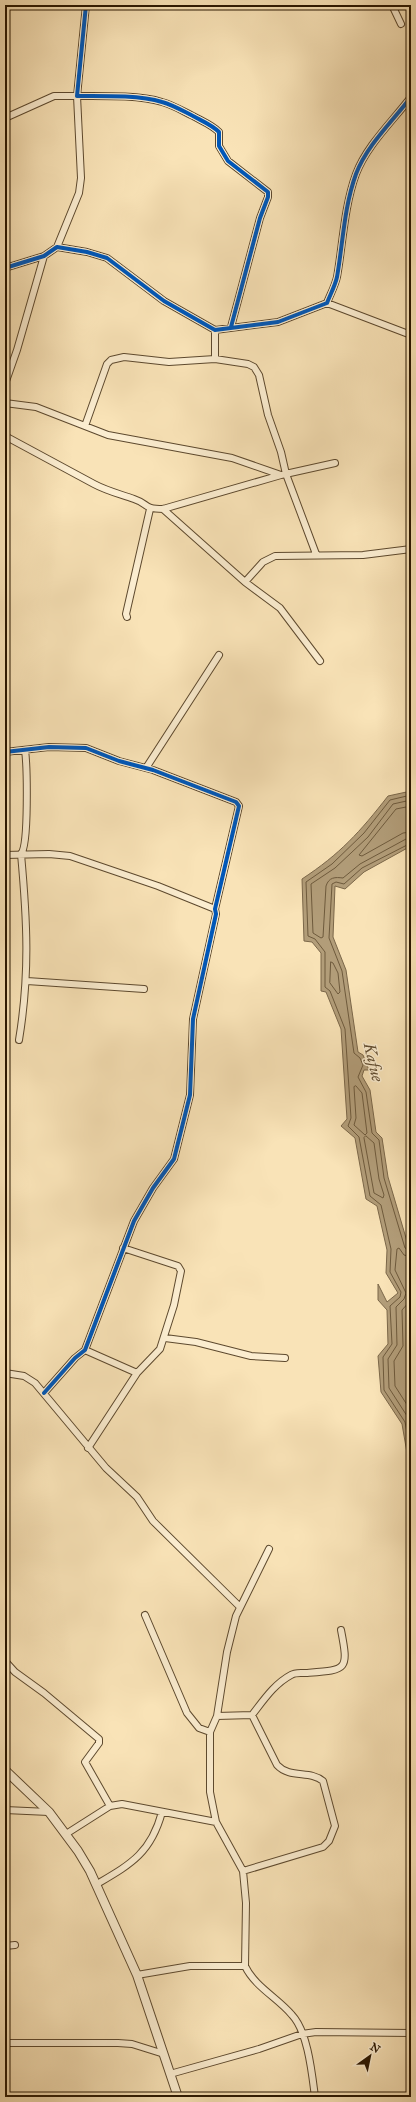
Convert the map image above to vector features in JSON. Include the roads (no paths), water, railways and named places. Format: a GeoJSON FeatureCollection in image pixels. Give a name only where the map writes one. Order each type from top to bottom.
{"type":"FeatureCollection","features":[{"type":"Feature","properties":{"kind":"street"},"geometry":{"type":"LineString","coordinates":[[5,268],[44,256],[57,247],[73,212],[79,193],[81,178],[77,96],[86,5]]}},
{"type":"Feature","properties":{"kind":"street"},"geometry":{"type":"LineString","coordinates":[[392,5],[401,24]]}},
{"type":"Feature","properties":{"kind":"street"},"geometry":{"type":"LineString","coordinates":[[5,118],[54,96],[113,96],[156,100],[214,127],[219,132],[219,146],[228,161],[266,189],[268,196],[260,218],[231,327]]}},
{"type":"Feature","properties":{"kind":"street"},"geometry":{"type":"LineString","coordinates":[[328,303],[336,278],[351,191],[356,174],[377,138],[411,97]]}},
{"type":"Feature","properties":{"kind":"street"},"geometry":{"type":"LineString","coordinates":[[57,247],[87,252],[107,258],[164,300],[215,330],[278,322],[328,303],[411,335]]}},
{"type":"Feature","properties":{"kind":"street"},"geometry":{"type":"LineString","coordinates":[[5,384],[17,350],[44,256]]}},
{"type":"Feature","properties":{"kind":"street"},"geometry":{"type":"LineString","coordinates":[[215,330],[215,360]]}},
{"type":"Feature","properties":{"kind":"street"},"geometry":{"type":"LineString","coordinates":[[84,426],[107,364],[111,360],[124,357],[169,362],[215,360],[248,364],[258,371],[268,415],[281,452],[283,475],[316,554]]}},
{"type":"Feature","properties":{"kind":"street"},"geometry":{"type":"LineString","coordinates":[[5,402],[36,407],[84,426],[126,439],[232,458],[283,475]]}},
{"type":"Feature","properties":{"kind":"street"},"geometry":{"type":"LineString","coordinates":[[5,436],[94,484],[119,495],[135,499],[150,509],[163,509],[283,475],[335,463]]}},
{"type":"Feature","properties":{"kind":"street"},"geometry":{"type":"LineString","coordinates":[[127,617],[126,614],[150,509]]}},
{"type":"Feature","properties":{"kind":"street"},"geometry":{"type":"LineString","coordinates":[[163,509],[245,582],[280,608],[320,661]]}},
{"type":"Feature","properties":{"kind":"street"},"geometry":{"type":"LineString","coordinates":[[245,582],[270,557],[316,554],[363,555],[411,549]]}},
{"type":"Feature","properties":{"kind":"street"},"geometry":{"type":"LineString","coordinates":[[146,768],[219,654]]}},
{"type":"Feature","properties":{"kind":"street"},"geometry":{"type":"LineString","coordinates":[[5,752],[49,747],[86,748],[119,761],[146,768],[238,803],[239,806],[215,909],[216,914],[193,1019],[190,1094],[184,1126],[174,1159],[153,1188],[138,1213],[123,1248],[85,1350],[71,1362],[44,1392]]}},
{"type":"Feature","properties":{"kind":"street"},"geometry":{"type":"LineString","coordinates":[[19,1040],[27,981],[27,919],[21,854],[24,849],[26,839],[28,784],[25,750]]}},
{"type":"Feature","properties":{"kind":"street"},"geometry":{"type":"LineString","coordinates":[[5,855],[49,854],[70,856],[158,886],[215,909]]}},
{"type":"Feature","properties":{"kind":"street"},"geometry":{"type":"LineString","coordinates":[[27,981],[144,989]]}},
{"type":"Feature","properties":{"kind":"street"},"geometry":{"type":"LineString","coordinates":[[88,1448],[137,1373],[154,1357],[165,1338],[174,1305],[180,1268],[178,1266],[123,1248]]}},
{"type":"Feature","properties":{"kind":"street"},"geometry":{"type":"LineString","coordinates":[[165,1338],[204,1344],[251,1356],[285,1358]]}},
{"type":"Feature","properties":{"kind":"street"},"geometry":{"type":"LineString","coordinates":[[85,1350],[137,1373]]}},
{"type":"Feature","properties":{"kind":"street"},"geometry":{"type":"LineString","coordinates":[[5,1373],[17,1374],[30,1379],[44,1392],[88,1448],[106,1468],[130,1490],[164,1532],[239,1606]]}},
{"type":"Feature","properties":{"kind":"street"},"geometry":{"type":"LineString","coordinates":[[269,1549],[239,1606],[227,1652],[217,1716],[210,1732],[210,1792],[216,1822],[242,1871],[246,1903],[245,1966],[254,1980],[293,2015],[302,2034],[312,2073],[315,2097]]}},
{"type":"Feature","properties":{"kind":"street"},"geometry":{"type":"LineString","coordinates":[[146,1615],[187,1713],[199,1728],[210,1732]]}},
{"type":"Feature","properties":{"kind":"street"},"geometry":{"type":"LineString","coordinates":[[252,1715],[266,1697],[292,1674],[332,1670],[340,1668],[345,1664],[346,1657],[341,1630]]}},
{"type":"Feature","properties":{"kind":"street"},"geometry":{"type":"LineString","coordinates":[[5,1661],[15,1672],[44,1693],[99,1739],[99,1744],[85,1762],[110,1806]]}},
{"type":"Feature","properties":{"kind":"street"},"geometry":{"type":"LineString","coordinates":[[217,1716],[252,1715]]}},
{"type":"Feature","properties":{"kind":"street"},"geometry":{"type":"LineString","coordinates":[[242,1871],[323,1847],[329,1841],[335,1826],[323,1781],[315,1776],[282,1771],[277,1765],[252,1715]]}},
{"type":"Feature","properties":{"kind":"street"},"geometry":{"type":"LineString","coordinates":[[5,1770],[49,1812],[66,1834],[97,1884],[137,1975],[178,2097]]}},
{"type":"Feature","properties":{"kind":"street"},"geometry":{"type":"LineString","coordinates":[[66,1834],[110,1806],[133,1805],[216,1822]]}},
{"type":"Feature","properties":{"kind":"street"},"geometry":{"type":"LineString","coordinates":[[5,1810],[49,1812]]}},
{"type":"Feature","properties":{"kind":"street"},"geometry":{"type":"LineString","coordinates":[[97,1884],[134,1861],[147,1847],[156,1832],[162,1812]]}},
{"type":"Feature","properties":{"kind":"street"},"geometry":{"type":"LineString","coordinates":[[5,1946],[14,1945]]}},
{"type":"Feature","properties":{"kind":"street"},"geometry":{"type":"LineString","coordinates":[[137,1975],[190,1966],[245,1966]]}},
{"type":"Feature","properties":{"kind":"street"},"geometry":{"type":"LineString","coordinates":[[170,2074],[259,2049],[302,2034],[316,2032],[411,2033]]}},
{"type":"Feature","properties":{"kind":"street"},"geometry":{"type":"LineString","coordinates":[[5,2042],[132,2044],[164,2054]]}},
{"type":"Feature","properties":{"kind":"water"},"geometry":{"type":"Polygon","coordinates":[[[411,791],[411,846],[364,872],[345,889],[335,886],[333,937],[346,970],[358,1052],[363,1055],[369,1070],[364,1070],[362,1076],[370,1090],[376,1132],[382,1138],[388,1177],[411,1255],[411,1476],[402,1424],[381,1392],[378,1356],[388,1344],[387,1310],[378,1300],[378,1284],[387,1302],[398,1293],[386,1273],[387,1250],[377,1206],[366,1199],[355,1138],[341,1126],[347,1119],[341,1029],[326,992],[321,991],[321,953],[312,942],[304,941],[302,879],[328,861],[349,842],[388,796],[411,791]]]}},
{"type":"Feature","properties":{"kind":"water label","name":"Kafue"},"geometry":{"type":"Point","coordinates":[374,1062]}}]}
